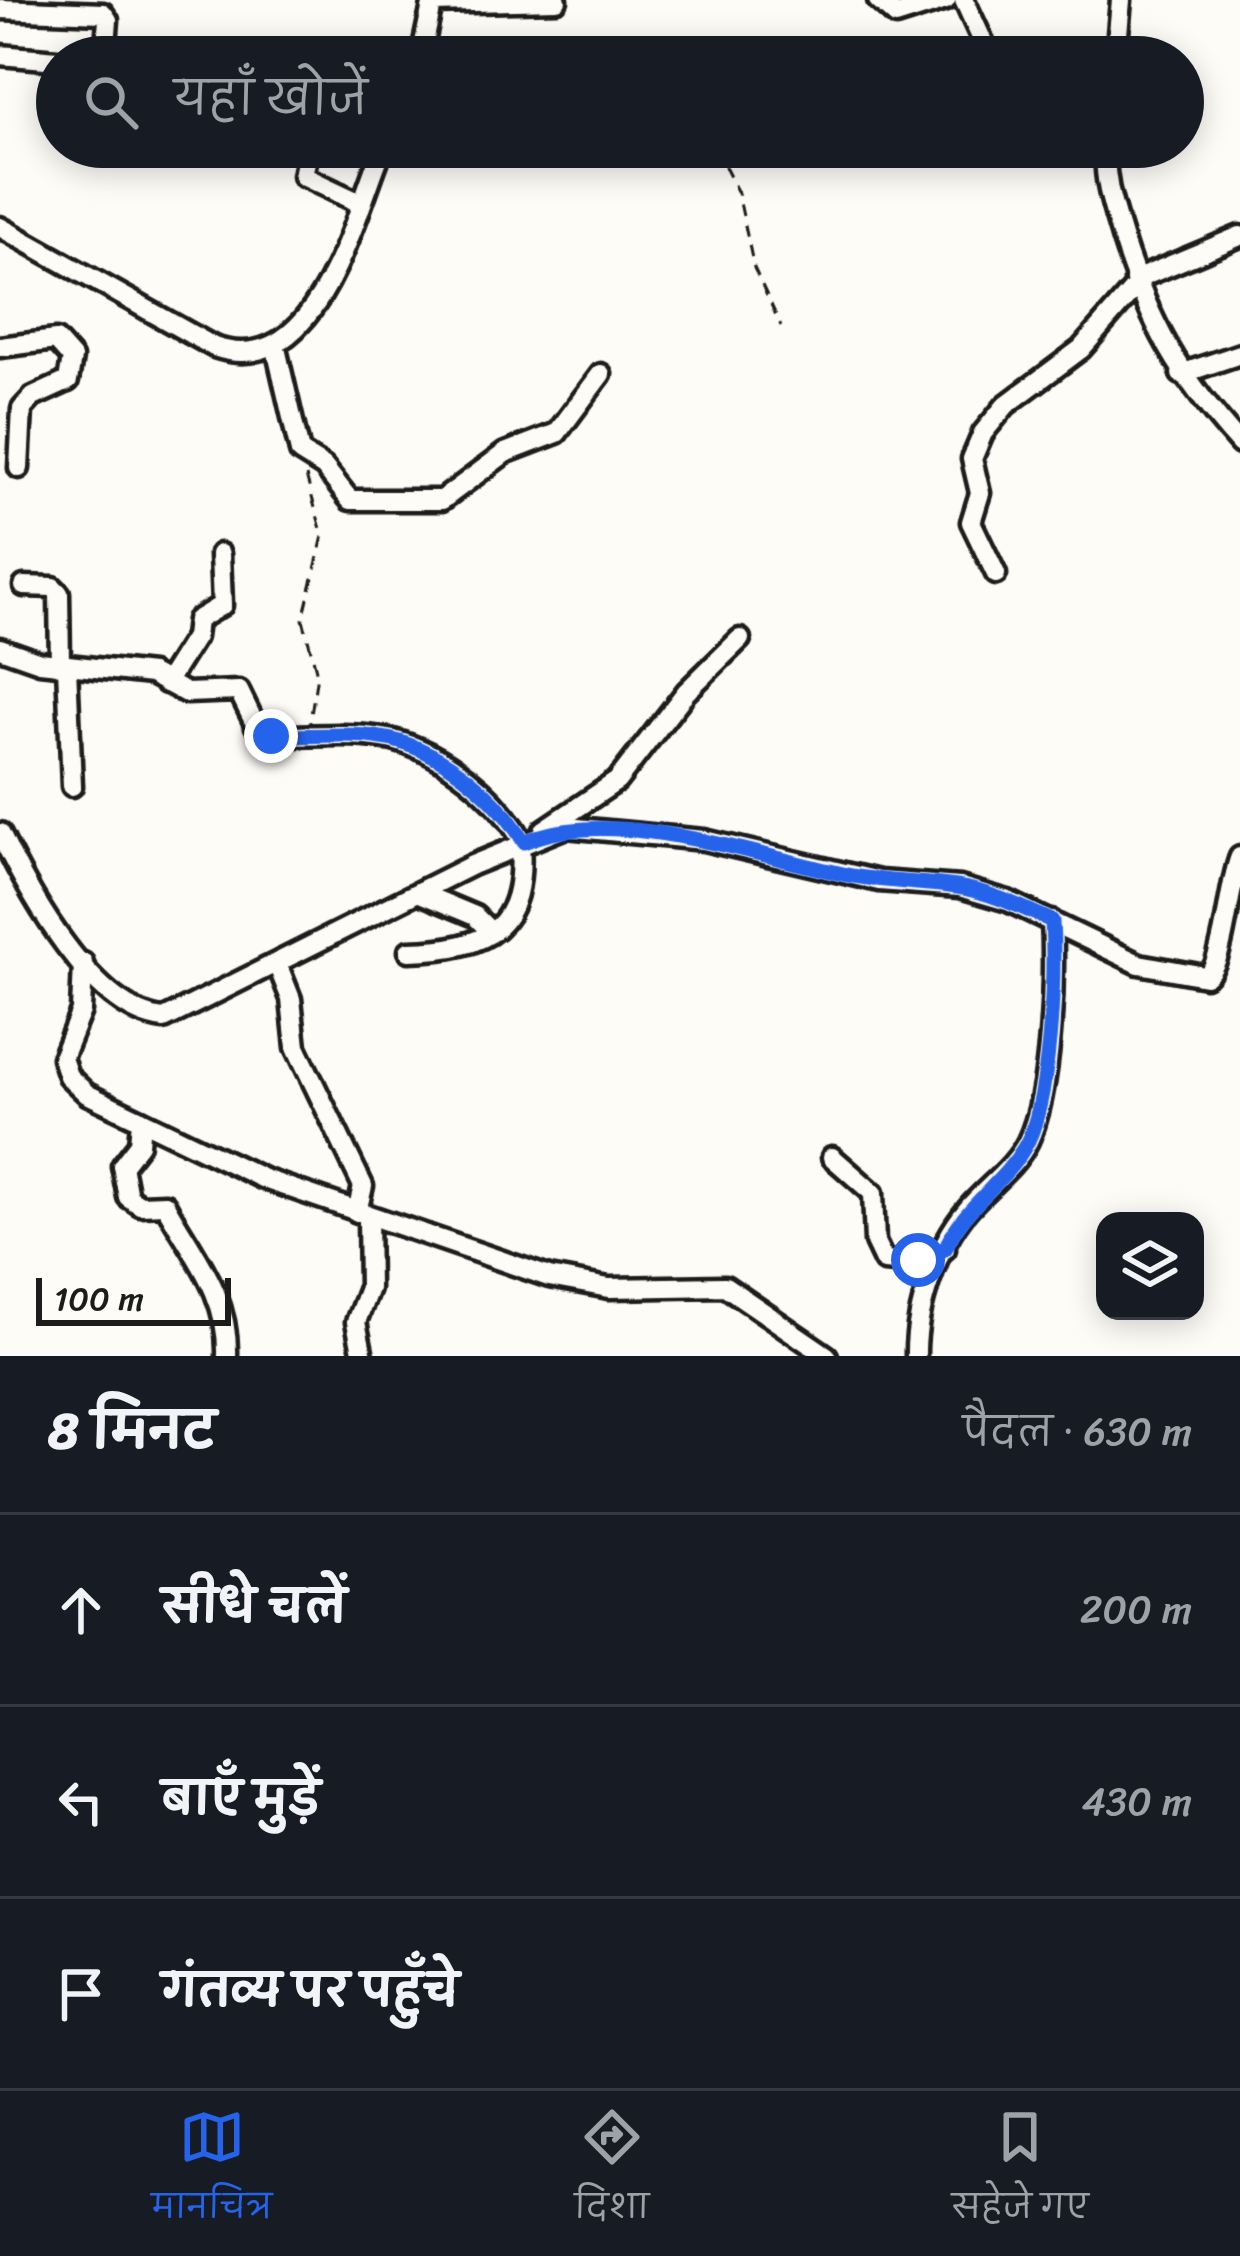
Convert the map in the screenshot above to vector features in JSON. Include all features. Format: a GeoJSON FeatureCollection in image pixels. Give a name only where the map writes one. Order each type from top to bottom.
{"type":"FeatureCollection","features":[{"type":"Feature","properties":{"kind":"street"},"geometry":{"type":"LineString","coordinates":[[426,36],[433,2],[557,0]]}},
{"type":"Feature","properties":{"kind":"street"},"geometry":{"type":"LineString","coordinates":[[878,0],[896,16],[946,0]]}},
{"type":"Feature","properties":{"kind":"street"},"geometry":{"type":"LineString","coordinates":[[964,0],[980,36]]}},
{"type":"Feature","properties":{"kind":"street"},"geometry":{"type":"LineString","coordinates":[[1118,36],[1121,0]]}},
{"type":"Feature","properties":{"kind":"street"},"geometry":{"type":"LineString","coordinates":[[0,9],[52,5],[104,13],[107,36]]}},
{"type":"Feature","properties":{"kind":"street"},"geometry":{"type":"LineString","coordinates":[[0,55],[36,58]]}},
{"type":"Feature","properties":{"kind":"street"},"geometry":{"type":"LineString","coordinates":[[305,168],[303,176],[360,203]]}},
{"type":"Feature","properties":{"kind":"street"},"geometry":{"type":"LineString","coordinates":[[0,227],[214,347],[243,353],[275,344],[312,314],[374,168]]}},
{"type":"Feature","properties":{"kind":"street"},"geometry":{"type":"LineString","coordinates":[[1107,168],[1108,194],[1136,282],[1181,374],[1240,444]]}},
{"type":"Feature","properties":{"kind":"street"},"geometry":{"type":"LineString","coordinates":[[996,574],[971,522],[980,493],[971,469],[976,447],[1006,405],[1081,349],[1136,282],[1240,236]]}},
{"type":"Feature","properties":{"kind":"street"},"geometry":{"type":"LineString","coordinates":[[0,346],[56,340],[67,347],[74,368],[68,381],[22,409],[19,468]]}},
{"type":"Feature","properties":{"kind":"street"},"geometry":{"type":"LineString","coordinates":[[275,344],[303,457],[324,467],[350,500],[442,500],[505,453],[556,433],[601,374]]}},
{"type":"Feature","properties":{"kind":"street"},"geometry":{"type":"LineString","coordinates":[[1181,374],[1240,354]]}},
{"type":"Feature","properties":{"kind":"street"},"geometry":{"type":"LineString","coordinates":[[166,682],[195,637],[197,620],[222,605],[220,554]]}},
{"type":"Feature","properties":{"kind":"street"},"geometry":{"type":"LineString","coordinates":[[24,586],[53,587],[59,593],[72,786]]}},
{"type":"Feature","properties":{"kind":"street"},"geometry":{"type":"LineString","coordinates":[[526,840],[608,790],[686,692],[740,639]]}},
{"type":"Feature","properties":{"kind":"street"},"geometry":{"type":"LineString","coordinates":[[0,649],[64,665],[135,672],[194,694],[238,691],[263,734],[377,738],[408,745],[494,799],[526,840],[517,908],[491,932],[451,949],[409,951]]}},
{"type":"Feature","properties":{"kind":"street"},"geometry":{"type":"LineString","coordinates":[[0,833],[37,902],[83,963],[121,1004],[164,1019],[526,840],[566,827],[704,840],[879,881],[960,887],[1008,901],[1139,964],[1205,976],[1219,962],[1229,887],[1240,857]]}},
{"type":"Feature","properties":{"kind":"street"},"geometry":{"type":"LineString","coordinates":[[420,892],[475,916],[491,932]]}},
{"type":"Feature","properties":{"kind":"street"},"geometry":{"type":"LineString","coordinates":[[906,1356],[916,1355],[919,1313],[959,1220],[1020,1155],[1031,1132],[1054,999],[1052,921]]}},
{"type":"Feature","properties":{"kind":"street"},"geometry":{"type":"LineString","coordinates":[[83,963],[81,1011],[63,1046],[65,1068],[87,1094],[264,1179],[580,1284],[633,1289],[725,1286],[827,1356]]}},
{"type":"Feature","properties":{"kind":"street"},"geometry":{"type":"LineString","coordinates":[[278,966],[291,999],[296,1046],[363,1186],[369,1288],[356,1322],[363,1356]]}},
{"type":"Feature","properties":{"kind":"street"},"geometry":{"type":"LineString","coordinates":[[141,1120],[139,1144],[122,1166],[128,1197],[140,1205],[165,1204],[211,1277],[222,1299],[227,1356]]}},
{"type":"Feature","properties":{"kind":"street"},"geometry":{"type":"LineString","coordinates":[[832,1157],[873,1193],[875,1242],[884,1261],[906,1263],[945,1249]]}},
{"type":"Feature","properties":{"kind":"path"},"geometry":{"type":"LineString","coordinates":[[726,168],[738,193],[754,268],[781,326]]}},
{"type":"Feature","properties":{"kind":"path"},"geometry":{"type":"LineString","coordinates":[[303,457],[323,536],[303,620],[316,674],[308,737]]}},
{"type":"Feature","properties":{"kind":"route"},"geometry":{"type":"LineString","coordinates":[[271,736],[377,738],[408,745],[494,799],[524,842],[566,827],[704,840],[879,881],[960,887],[1052,921],[1054,999],[1028,1143],[969,1207],[945,1249],[918,1260]]}}]}
